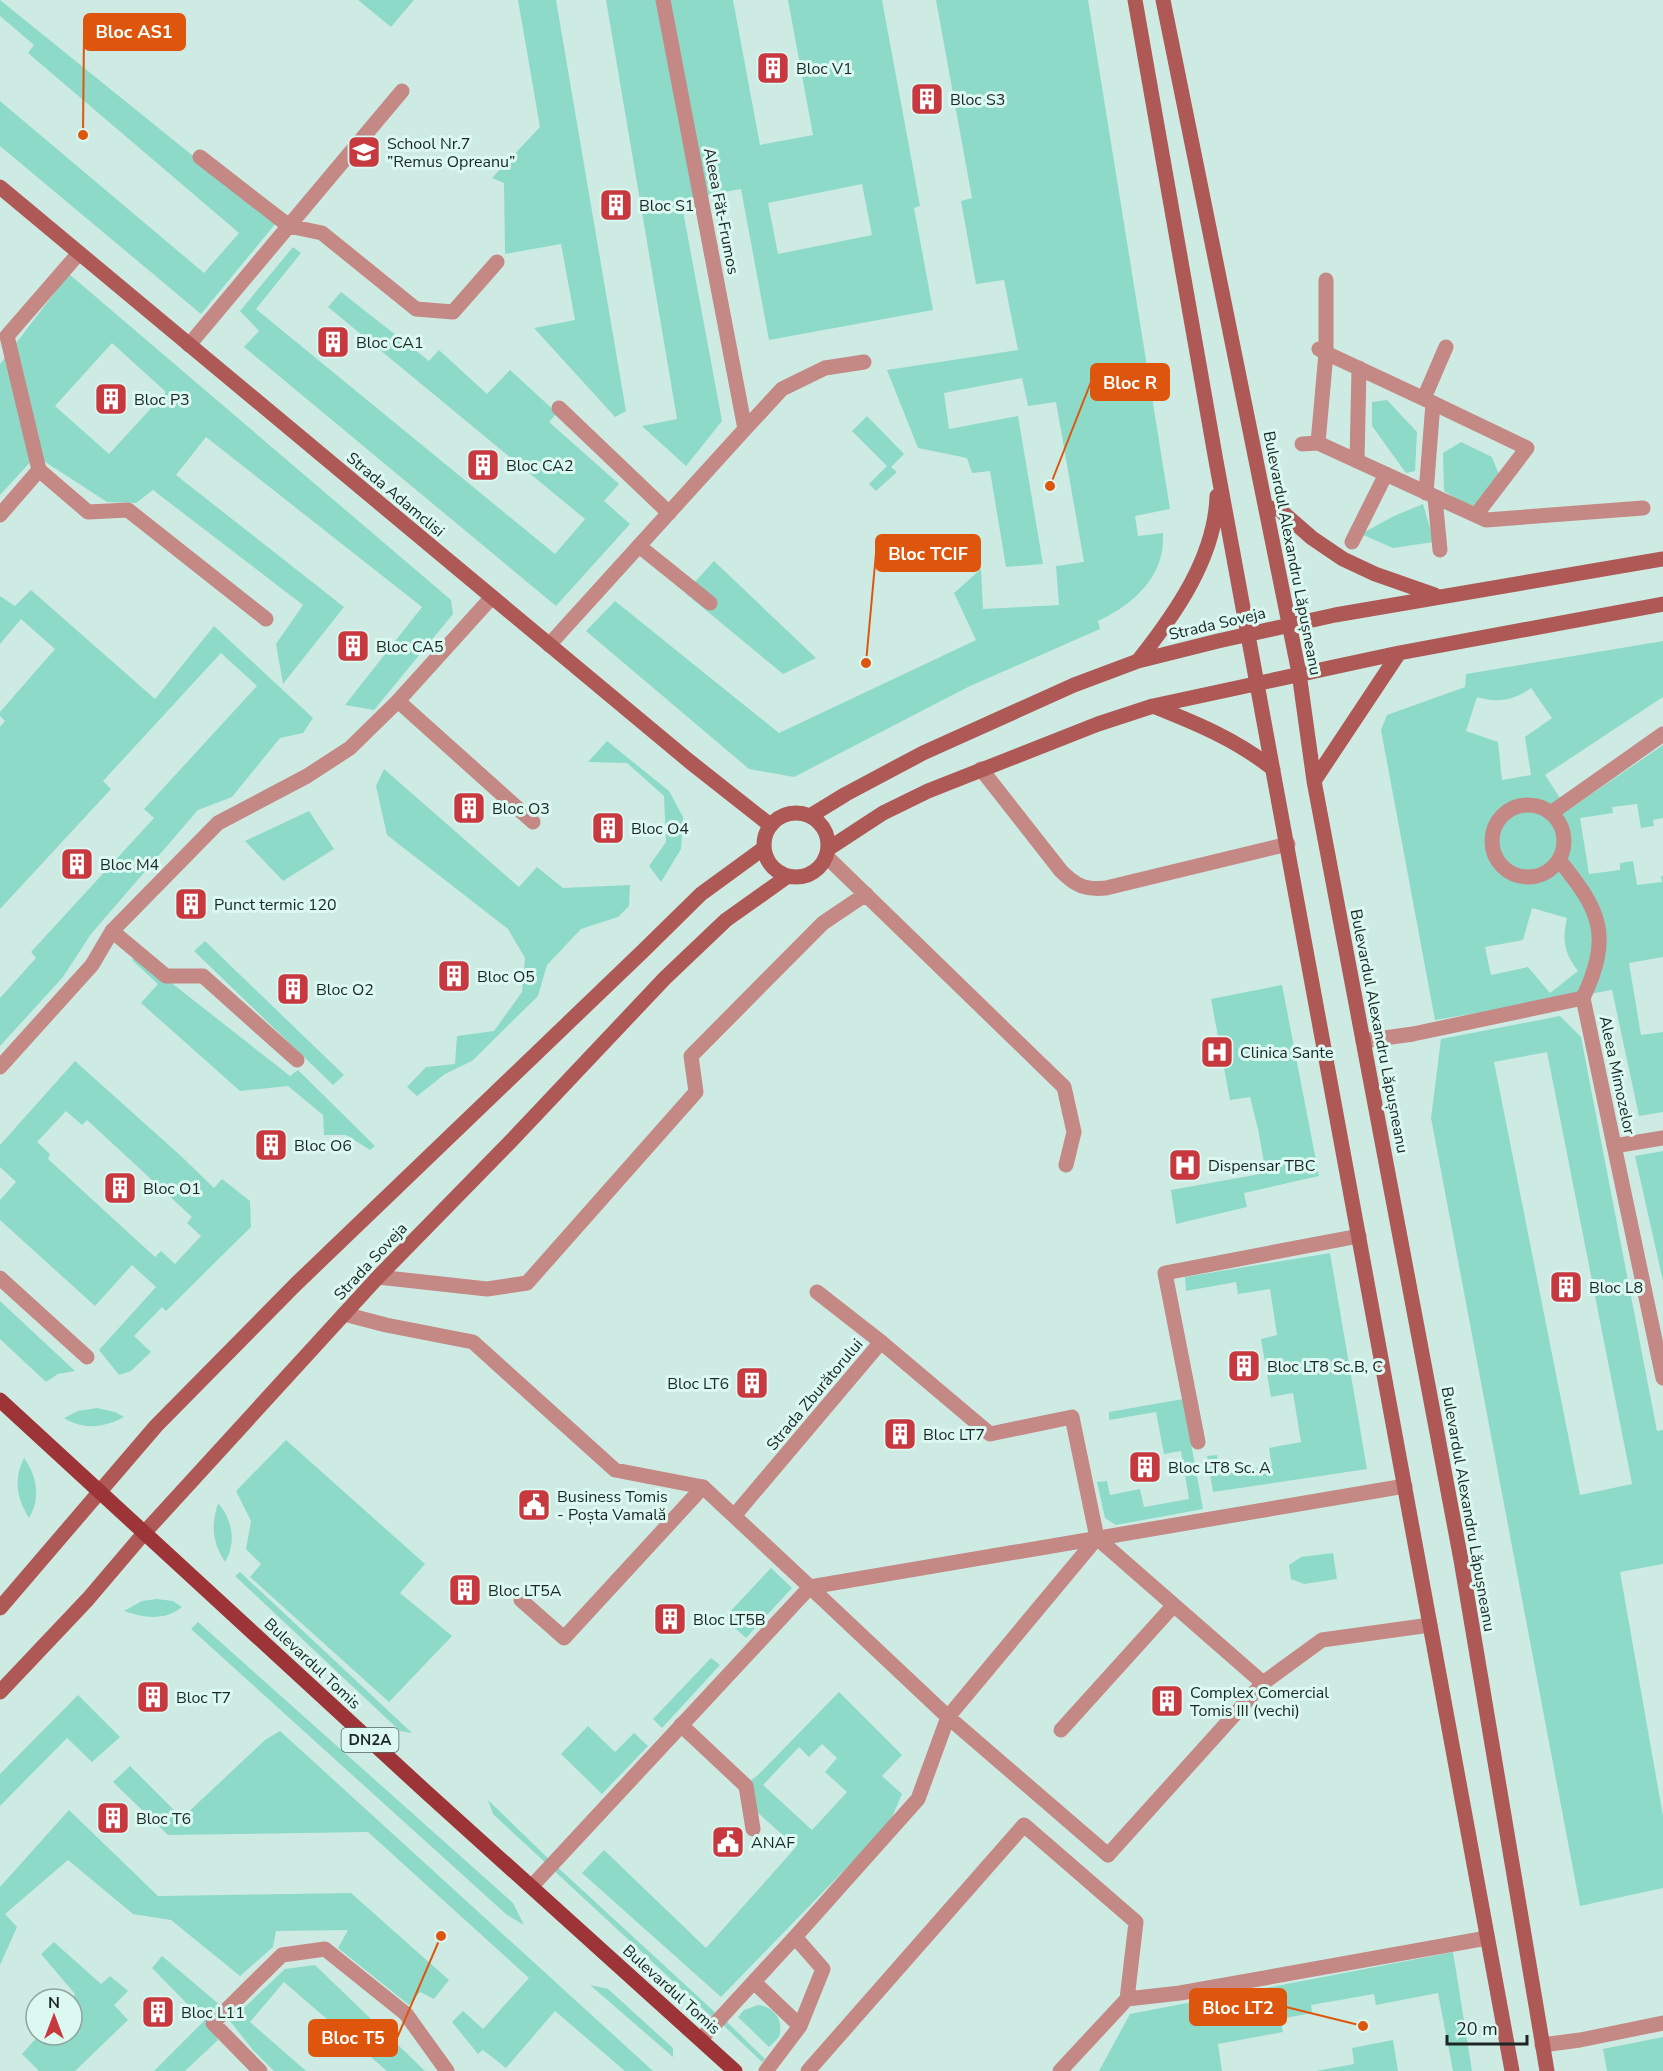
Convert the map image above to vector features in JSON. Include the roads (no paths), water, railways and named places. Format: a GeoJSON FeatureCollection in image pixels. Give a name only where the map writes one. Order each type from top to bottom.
{"type":"FeatureCollection","features":[{"type":"Feature","properties":{"kind":"main road"},"geometry":{"type":"LineString","coordinates":[[1135,0],[1216,461],[1512,2071]]}},
{"type":"Feature","properties":{"kind":"main road","name":"Bulevardul Alexandru Lăpușneanu"},"geometry":{"type":"LineString","coordinates":[[1163,0],[1290,624],[1314,781],[1461,1560],[1547,2071]]}},
{"type":"Feature","properties":{"kind":"main road","name":"Strada Adamclisi"},"geometry":{"type":"LineString","coordinates":[[0,187],[549,645],[770,825]]}},
{"type":"Feature","properties":{"kind":"main road"},"geometry":{"type":"LineString","coordinates":[[1138,661],[1164,628],[1210,544],[1216,516],[1216,461]]}},
{"type":"Feature","properties":{"kind":"main road"},"geometry":{"type":"LineString","coordinates":[[1266,507],[1280,510],[1312,538],[1343,559],[1376,574],[1438,596]]}},
{"type":"Feature","properties":{"kind":"main road","name":"Strada Soveja"},"geometry":{"type":"LineString","coordinates":[[810,816],[923,753],[1074,685],[1138,661],[1290,624],[1438,596],[1663,559]]}},
{"type":"Feature","properties":{"kind":"main road"},"geometry":{"type":"LineString","coordinates":[[827,853],[826,833],[822,826],[810,816],[793,813],[784,815],[770,825],[766,833],[764,848],[771,866],[788,876],[797,877],[815,871],[827,853],[902,802],[1098,724],[1153,706],[1399,653],[1663,604]]}},
{"type":"Feature","properties":{"kind":"main road"},"geometry":{"type":"LineString","coordinates":[[1314,781],[1399,653]]}},
{"type":"Feature","properties":{"kind":"main road"},"geometry":{"type":"LineString","coordinates":[[1153,706],[1226,738],[1260,758],[1273,769]]}},
{"type":"Feature","properties":{"kind":"main road","name":"Strada Soveja"},"geometry":{"type":"LineString","coordinates":[[0,1608],[156,1426],[296,1284],[701,894],[764,848]]}},
{"type":"Feature","properties":{"kind":"main road","name":"Strada Soveja"},"geometry":{"type":"LineString","coordinates":[[0,1692],[88,1599],[145,1532],[378,1277],[665,978],[726,920],[788,876]]}},
{"type":"Feature","properties":{"kind":"main road","name":"Bulevardul Tomis"},"geometry":{"type":"LineString","coordinates":[[0,1400],[425,1791],[735,2071]]}},
{"type":"Feature","properties":{"kind":"street","name":"Aleea Făt-Frumos"},"geometry":{"type":"LineString","coordinates":[[663,0],[745,429]]}},
{"type":"Feature","properties":{"kind":"street"},"geometry":{"type":"LineString","coordinates":[[189,345],[402,91]]}},
{"type":"Feature","properties":{"kind":"street"},"geometry":{"type":"LineString","coordinates":[[200,157],[289,226],[322,233],[416,309],[453,312],[497,262]]}},
{"type":"Feature","properties":{"kind":"street"},"geometry":{"type":"LineString","coordinates":[[79,253],[7,336],[39,470],[88,512],[128,510],[266,619]]}},
{"type":"Feature","properties":{"kind":"street"},"geometry":{"type":"LineString","coordinates":[[1318,443],[1326,280]]}},
{"type":"Feature","properties":{"kind":"street"},"geometry":{"type":"LineString","coordinates":[[1440,550],[1431,495],[1429,400],[1446,347]]}},
{"type":"Feature","properties":{"kind":"street"},"geometry":{"type":"LineString","coordinates":[[1322,350],[1527,448],[1476,515]]}},
{"type":"Feature","properties":{"kind":"street"},"geometry":{"type":"LineString","coordinates":[[549,645],[782,389],[825,368],[864,362]]}},
{"type":"Feature","properties":{"kind":"street"},"geometry":{"type":"LineString","coordinates":[[1357,461],[1359,368]]}},
{"type":"Feature","properties":{"kind":"street"},"geometry":{"type":"LineString","coordinates":[[559,408],[669,513]]}},
{"type":"Feature","properties":{"kind":"street"},"geometry":{"type":"LineString","coordinates":[[1302,444],[1318,443],[1486,520],[1644,508]]}},
{"type":"Feature","properties":{"kind":"street"},"geometry":{"type":"LineString","coordinates":[[0,515],[39,470]]}},
{"type":"Feature","properties":{"kind":"street"},"geometry":{"type":"LineString","coordinates":[[1352,542],[1386,474]]}},
{"type":"Feature","properties":{"kind":"street"},"geometry":{"type":"LineString","coordinates":[[639,546],[710,603]]}},
{"type":"Feature","properties":{"kind":"street"},"geometry":{"type":"LineString","coordinates":[[0,1066],[92,965],[112,931],[218,823],[307,776],[350,748],[399,701],[492,597]]}},
{"type":"Feature","properties":{"kind":"street"},"geometry":{"type":"LineString","coordinates":[[399,701],[533,822]]}},
{"type":"Feature","properties":{"kind":"street"},"geometry":{"type":"LineString","coordinates":[[1551,813],[1663,734]]}},
{"type":"Feature","properties":{"kind":"street"},"geometry":{"type":"LineString","coordinates":[[981,769],[1061,871],[1073,883],[1091,890],[1288,844]]}},
{"type":"Feature","properties":{"kind":"street"},"geometry":{"type":"LineString","coordinates":[[1533,806],[1551,813],[1558,821],[1564,840],[1559,860],[1542,874],[1531,877],[1510,872],[1501,865],[1492,846],[1492,834],[1497,822],[1513,808],[1533,806]]}},
{"type":"Feature","properties":{"kind":"street"},"geometry":{"type":"LineString","coordinates":[[827,853],[1064,1087],[1074,1132],[1066,1166]]}},
{"type":"Feature","properties":{"kind":"street"},"geometry":{"type":"LineString","coordinates":[[1559,860],[1594,909],[1601,942],[1595,973],[1583,998]]}},
{"type":"Feature","properties":{"kind":"street"},"geometry":{"type":"LineString","coordinates":[[378,1277],[487,1289],[527,1283],[696,1092],[692,1056],[823,923],[866,894]]}},
{"type":"Feature","properties":{"kind":"street"},"geometry":{"type":"LineString","coordinates":[[112,931],[166,976],[203,976],[297,1060]]}},
{"type":"Feature","properties":{"kind":"street","name":"Aleea Mimozelor"},"geometry":{"type":"LineString","coordinates":[[1363,1041],[1413,1034],[1583,998],[1663,1378]]}},
{"type":"Feature","properties":{"kind":"street"},"geometry":{"type":"LineString","coordinates":[[1614,1146],[1663,1138]]}},
{"type":"Feature","properties":{"kind":"street"},"geometry":{"type":"LineString","coordinates":[[1198,1442],[1165,1273],[1359,1236]]}},
{"type":"Feature","properties":{"kind":"street"},"geometry":{"type":"LineString","coordinates":[[0,1278],[87,1357]]}},
{"type":"Feature","properties":{"kind":"street"},"geometry":{"type":"LineString","coordinates":[[817,1292],[881,1342]]}},
{"type":"Feature","properties":{"kind":"street"},"geometry":{"type":"LineString","coordinates":[[344,1314],[386,1325],[473,1342],[615,1470],[703,1487],[948,1717],[1108,1855],[1263,1683],[1322,1640],[1430,1625]]}},
{"type":"Feature","properties":{"kind":"street","name":"Strada Zburătorului"},"geometry":{"type":"LineString","coordinates":[[734,1516],[881,1342],[990,1434],[1072,1417],[1097,1538]]}},
{"type":"Feature","properties":{"kind":"street"},"geometry":{"type":"LineString","coordinates":[[532,1886],[810,1587],[1405,1486]]}},
{"type":"Feature","properties":{"kind":"street"},"geometry":{"type":"LineString","coordinates":[[521,1599],[564,1638],[703,1487]]}},
{"type":"Feature","properties":{"kind":"street"},"geometry":{"type":"LineString","coordinates":[[1097,1538],[1263,1683]]}},
{"type":"Feature","properties":{"kind":"street"},"geometry":{"type":"LineString","coordinates":[[701,2039],[918,1799],[948,1717],[1097,1538]]}},
{"type":"Feature","properties":{"kind":"street"},"geometry":{"type":"LineString","coordinates":[[1061,1730],[1174,1605]]}},
{"type":"Feature","properties":{"kind":"street"},"geometry":{"type":"LineString","coordinates":[[681,1725],[746,1786],[753,1829]]}},
{"type":"Feature","properties":{"kind":"street"},"geometry":{"type":"LineString","coordinates":[[808,2071],[1024,1825],[1136,1922],[1127,1999],[1060,2071]]}},
{"type":"Feature","properties":{"kind":"street"},"geometry":{"type":"LineString","coordinates":[[766,2071],[800,2026],[823,1969],[795,1937]]}},
{"type":"Feature","properties":{"kind":"street"},"geometry":{"type":"LineString","coordinates":[[1127,1999],[1180,1993],[1487,1938]]}},
{"type":"Feature","properties":{"kind":"street"},"geometry":{"type":"LineString","coordinates":[[260,2071],[213,2023],[282,1955],[326,1949],[406,2014],[447,2071]]}},
{"type":"Feature","properties":{"kind":"street"},"geometry":{"type":"LineString","coordinates":[[754,1982],[800,2026]]}},
{"type":"Feature","properties":{"kind":"street"},"geometry":{"type":"LineString","coordinates":[[1542,2046],[1663,2023]]}},
{"type":"Feature","properties":{"kind":"place","name":"Bloc V1"},"geometry":{"type":"Point","coordinates":[773,68]}},
{"type":"Feature","properties":{"kind":"place","name":"Bloc S3"},"geometry":{"type":"Point","coordinates":[927,99]}},
{"type":"Feature","properties":{"kind":"place","name":"Bloc AS1"},"geometry":{"type":"Point","coordinates":[83,135]}},
{"type":"Feature","properties":{"kind":"place","name":"School Nr.7 ”Remus Opreanu”"},"geometry":{"type":"Point","coordinates":[364,152]}},
{"type":"Feature","properties":{"kind":"place","name":"Bloc S1"},"geometry":{"type":"Point","coordinates":[616,205]}},
{"type":"Feature","properties":{"kind":"place","name":"Bloc CA1"},"geometry":{"type":"Point","coordinates":[333,342]}},
{"type":"Feature","properties":{"kind":"place","name":"Bloc P3"},"geometry":{"type":"Point","coordinates":[111,399]}},
{"type":"Feature","properties":{"kind":"place","name":"Bloc CA2"},"geometry":{"type":"Point","coordinates":[483,465]}},
{"type":"Feature","properties":{"kind":"place","name":"Bloc R"},"geometry":{"type":"Point","coordinates":[1050,486]}},
{"type":"Feature","properties":{"kind":"place","name":"Bloc CA5"},"geometry":{"type":"Point","coordinates":[353,646]}},
{"type":"Feature","properties":{"kind":"place","name":"Bloc TCIF"},"geometry":{"type":"Point","coordinates":[866,663]}},
{"type":"Feature","properties":{"kind":"place","name":"Bloc O3"},"geometry":{"type":"Point","coordinates":[469,808]}},
{"type":"Feature","properties":{"kind":"place","name":"Bloc O4"},"geometry":{"type":"Point","coordinates":[608,828]}},
{"type":"Feature","properties":{"kind":"place","name":"Bloc M4"},"geometry":{"type":"Point","coordinates":[77,864]}},
{"type":"Feature","properties":{"kind":"place","name":"Punct termic 120"},"geometry":{"type":"Point","coordinates":[191,904]}},
{"type":"Feature","properties":{"kind":"place","name":"Bloc O5"},"geometry":{"type":"Point","coordinates":[454,976]}},
{"type":"Feature","properties":{"kind":"place","name":"Bloc O2"},"geometry":{"type":"Point","coordinates":[293,989]}},
{"type":"Feature","properties":{"kind":"place","name":"Clinica Sante"},"geometry":{"type":"Point","coordinates":[1217,1052]}},
{"type":"Feature","properties":{"kind":"place","name":"Bloc O6"},"geometry":{"type":"Point","coordinates":[271,1145]}},
{"type":"Feature","properties":{"kind":"place","name":"Dispensar TBC"},"geometry":{"type":"Point","coordinates":[1185,1165]}},
{"type":"Feature","properties":{"kind":"place","name":"Bloc O1"},"geometry":{"type":"Point","coordinates":[120,1188]}},
{"type":"Feature","properties":{"kind":"place","name":"Bloc L8"},"geometry":{"type":"Point","coordinates":[1566,1287]}},
{"type":"Feature","properties":{"kind":"place","name":"Bloc LT8 Sc.B, C"},"geometry":{"type":"Point","coordinates":[1244,1366]}},
{"type":"Feature","properties":{"kind":"place","name":"Bloc LT6"},"geometry":{"type":"Point","coordinates":[752,1383]}},
{"type":"Feature","properties":{"kind":"place","name":"Bloc LT7"},"geometry":{"type":"Point","coordinates":[900,1434]}},
{"type":"Feature","properties":{"kind":"place","name":"Bloc LT8 Sc. A"},"geometry":{"type":"Point","coordinates":[1145,1467]}},
{"type":"Feature","properties":{"kind":"place","name":"Business Tomis - Poșta Vamală"},"geometry":{"type":"Point","coordinates":[534,1505]}},
{"type":"Feature","properties":{"kind":"place","name":"Bloc LT5A"},"geometry":{"type":"Point","coordinates":[465,1590]}},
{"type":"Feature","properties":{"kind":"place","name":"Bloc LT5B"},"geometry":{"type":"Point","coordinates":[670,1619]}},
{"type":"Feature","properties":{"kind":"place","name":"Bloc T7"},"geometry":{"type":"Point","coordinates":[153,1697]}},
{"type":"Feature","properties":{"kind":"place","name":"Complex Comercial Tomis III (vechi)"},"geometry":{"type":"Point","coordinates":[1167,1701]}},
{"type":"Feature","properties":{"kind":"place","name":"Bloc T6"},"geometry":{"type":"Point","coordinates":[113,1818]}},
{"type":"Feature","properties":{"kind":"place","name":"ANAF"},"geometry":{"type":"Point","coordinates":[728,1842]}},
{"type":"Feature","properties":{"kind":"place","name":"Bloc T5"},"geometry":{"type":"Point","coordinates":[441,1936]}},
{"type":"Feature","properties":{"kind":"place","name":"Bloc L11"},"geometry":{"type":"Point","coordinates":[158,2012]}},
{"type":"Feature","properties":{"kind":"place","name":"Bloc LT2"},"geometry":{"type":"Point","coordinates":[1363,2026]}}]}
